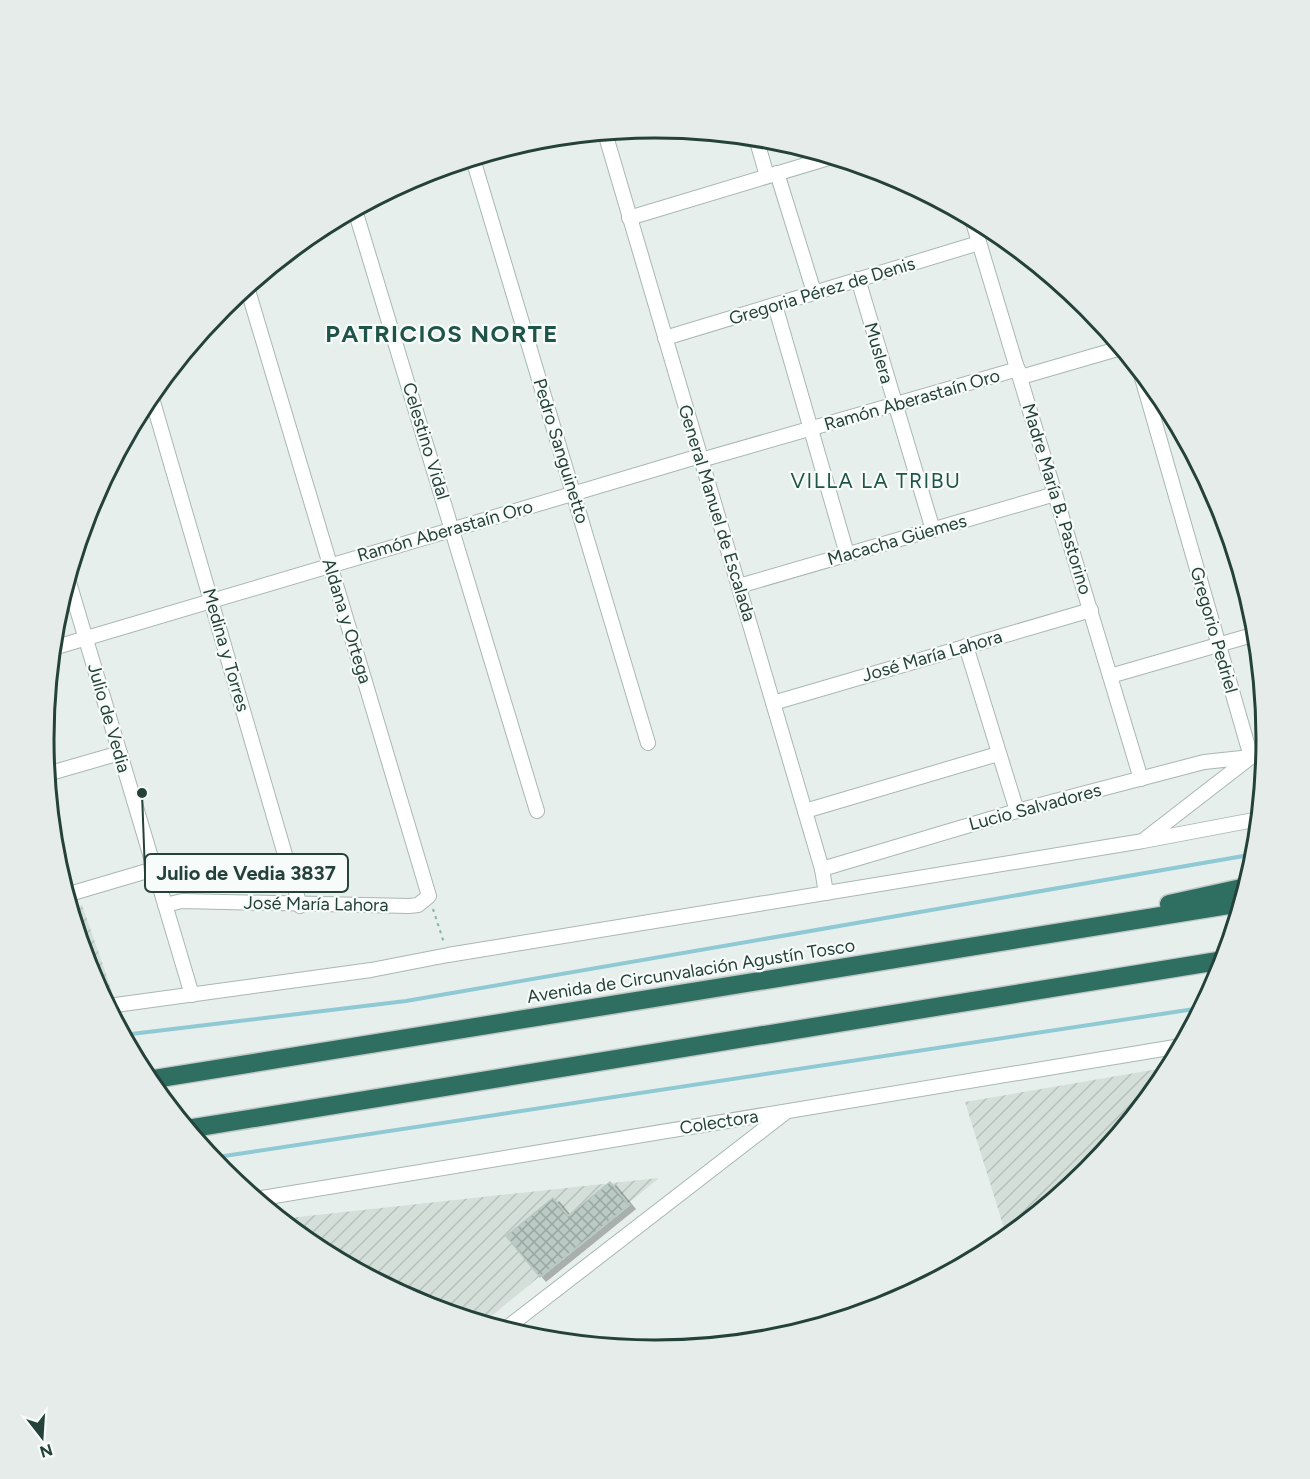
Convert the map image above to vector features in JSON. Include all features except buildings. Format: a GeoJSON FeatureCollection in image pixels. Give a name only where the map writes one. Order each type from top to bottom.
{"type":"FeatureCollection","features":[{"type":"Feature","properties":{"kind":"highway"},"geometry":{"type":"LineString","coordinates":[[1068,931],[1237,889]]}},
{"type":"Feature","properties":{"kind":"highway","name":"Avenida de Circunvalación Agustín Tosco"},"geometry":{"type":"LineString","coordinates":[[159,1078],[1233,904]]}},
{"type":"Feature","properties":{"kind":"highway"},"geometry":{"type":"LineString","coordinates":[[196,1128],[1213,962]]}},
{"type":"Feature","properties":{"kind":"street","name":"General Manuel de Escalada"},"geometry":{"type":"LineString","coordinates":[[607,141],[822,869],[826,893]]}},
{"type":"Feature","properties":{"kind":"street"},"geometry":{"type":"LineString","coordinates":[[761,148],[814,292]]}},
{"type":"Feature","properties":{"kind":"street"},"geometry":{"type":"LineString","coordinates":[[629,218],[818,161]]}},
{"type":"Feature","properties":{"kind":"street","name":"Pedro Sanguinetto"},"geometry":{"type":"LineString","coordinates":[[475,166],[648,743]]}},
{"type":"Feature","properties":{"kind":"street","name":"Celestino Vidal"},"geometry":{"type":"LineString","coordinates":[[357,218],[537,811]]}},
{"type":"Feature","properties":{"kind":"street","name":"Madre María B. Pastorino"},"geometry":{"type":"LineString","coordinates":[[976,232],[1141,779]]}},
{"type":"Feature","properties":{"kind":"street","name":"Gregoria Pérez de Denis"},"geometry":{"type":"LineString","coordinates":[[665,338],[979,243]]}},
{"type":"Feature","properties":{"kind":"street","name":"Muslera"},"geometry":{"type":"LineString","coordinates":[[858,279],[933,530]]}},
{"type":"Feature","properties":{"kind":"street","name":"Aldana y Ortega"},"geometry":{"type":"LineString","coordinates":[[250,297],[429,896]]}},
{"type":"Feature","properties":{"kind":"street"},"geometry":{"type":"LineString","coordinates":[[775,305],[847,554]]}},
{"type":"Feature","properties":{"kind":"street","name":"Ramón Aberastaín Oro"},"geometry":{"type":"LineString","coordinates":[[62,645],[700,458],[894,405],[1113,350]]}},
{"type":"Feature","properties":{"kind":"street","name":"Gregorio Pedriel"},"geometry":{"type":"LineString","coordinates":[[1147,394],[1251,757]]}},
{"type":"Feature","properties":{"kind":"street","name":"Medina y Torres"},"geometry":{"type":"LineString","coordinates":[[155,407],[300,906]]}},
{"type":"Feature","properties":{"kind":"street","name":"Macacha Güemes"},"geometry":{"type":"LineString","coordinates":[[739,586],[1055,494]]}},
{"type":"Feature","properties":{"kind":"street","name":"Julio de Vedia"},"geometry":{"type":"LineString","coordinates":[[72,593],[192,995]]}},
{"type":"Feature","properties":{"kind":"street","name":"José María Lahora"},"geometry":{"type":"LineString","coordinates":[[773,703],[1091,610]]}},
{"type":"Feature","properties":{"kind":"street"},"geometry":{"type":"LineString","coordinates":[[1110,676],[1247,637]]}},
{"type":"Feature","properties":{"kind":"street"},"geometry":{"type":"LineString","coordinates":[[966,646],[1017,811]]}},
{"type":"Feature","properties":{"kind":"street"},"geometry":{"type":"LineString","coordinates":[[55,772],[120,753]]}},
{"type":"Feature","properties":{"kind":"street"},"geometry":{"type":"LineString","coordinates":[[805,811],[998,754]]}},
{"type":"Feature","properties":{"kind":"street"},"geometry":{"type":"LineString","coordinates":[[1143,841],[1256,754]]}},
{"type":"Feature","properties":{"kind":"street","name":"Lucio Salvadores"},"geometry":{"type":"LineString","coordinates":[[822,869],[1017,811],[1203,762],[1251,757]]}},
{"type":"Feature","properties":{"kind":"street"},"geometry":{"type":"LineString","coordinates":[[116,1005],[371,970],[448,955],[1143,841],[1251,821]]}},
{"type":"Feature","properties":{"kind":"street"},"geometry":{"type":"LineString","coordinates":[[74,893],[154,869]]}},
{"type":"Feature","properties":{"kind":"street","name":"José María Lahora"},"geometry":{"type":"LineString","coordinates":[[165,905],[182,901],[300,906],[409,906],[418,905],[429,896]]}},
{"type":"Feature","properties":{"kind":"street","name":"Colectora"},"geometry":{"type":"LineString","coordinates":[[268,1198],[1170,1048]]}},
{"type":"Feature","properties":{"kind":"street"},"geometry":{"type":"LineString","coordinates":[[513,1323],[788,1111]]}},
{"type":"Feature","properties":{"kind":"path"},"geometry":{"type":"LineString","coordinates":[[429,896],[448,955]]}},
{"type":"Feature","properties":{"kind":"shaded area"},"geometry":{"type":"Polygon","coordinates":[[[82,905],[112,991],[110,991],[100,969],[78,906],[82,905]]]}},
{"type":"Feature","properties":{"kind":"shaded area"},"geometry":{"type":"Polygon","coordinates":[[[1157,1069],[1107,1136],[1051,1191],[1004,1228],[965,1102],[1157,1069]]]}},
{"type":"Feature","properties":{"kind":"shaded area"},"geometry":{"type":"Polygon","coordinates":[[[659,1178],[490,1317],[425,1295],[389,1279],[354,1260],[291,1218],[659,1178]]]}},
{"type":"Feature","properties":{"kind":"waterway"},"geometry":{"type":"LineString","coordinates":[[132,1034],[406,1001],[1244,856]]}},
{"type":"Feature","properties":{"kind":"waterway"},"geometry":{"type":"LineString","coordinates":[[223,1156],[1192,1009]]}},
{"type":"Feature","properties":{"kind":"place","name":"Julio de Vedia 3837"},"geometry":{"type":"Point","coordinates":[142,793]}},
{"type":"Feature","properties":{"kind":"district","name":"PATRICIOS NORTE"},"geometry":{"type":"Point","coordinates":[442,334]}},
{"type":"Feature","properties":{"kind":"district","name":"VILLA LA TRIBU"},"geometry":{"type":"Point","coordinates":[876,481]}}]}
